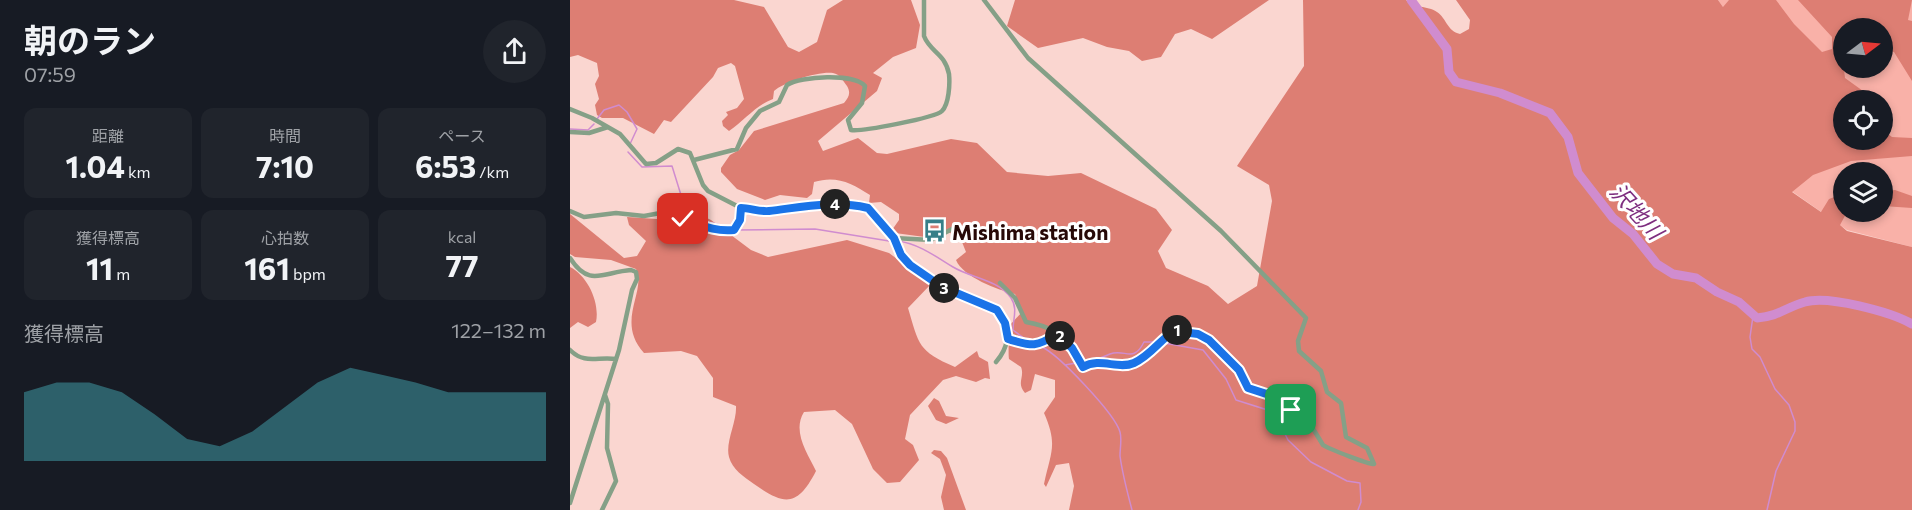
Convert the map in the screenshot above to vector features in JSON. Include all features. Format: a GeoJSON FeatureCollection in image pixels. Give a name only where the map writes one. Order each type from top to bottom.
{"type":"FeatureCollection","features":[{"type":"Feature","properties":{"kind":"street"},"geometry":{"type":"LineString","coordinates":[[694,160],[737,149],[746,128],[760,111],[779,102],[786,86],[816,78],[858,80],[865,86],[862,103],[847,123],[851,130],[896,124],[936,115],[943,111],[947,98],[949,74],[942,55],[925,40],[924,0]]}},
{"type":"Feature","properties":{"kind":"street"},"geometry":{"type":"LineString","coordinates":[[984,0],[1028,58],[1221,231],[1306,318],[1298,341],[1299,351],[1321,371],[1326,390],[1341,403],[1346,437],[1367,448],[1374,464],[1366,464],[1348,453],[1323,445],[1312,427],[1279,398],[1248,388],[1239,370],[1214,344],[1198,334],[1174,331],[1161,344],[1131,364],[1098,362],[1083,367],[1072,348],[1057,334],[1046,326],[1026,322],[1015,298],[1000,283]]}},
{"type":"Feature","properties":{"kind":"street"},"geometry":{"type":"LineString","coordinates":[[570,110],[592,117],[620,134],[646,164],[656,163],[678,149],[690,153],[708,191],[741,208],[766,211],[808,204],[851,204],[868,208],[894,238],[901,255],[910,265],[942,287],[997,310],[1005,323],[1008,339],[1006,347],[996,362]]}},
{"type":"Feature","properties":{"kind":"street"},"geometry":{"type":"LineString","coordinates":[[570,132],[589,133],[608,127]]}},
{"type":"Feature","properties":{"kind":"street"},"geometry":{"type":"LineString","coordinates":[[570,211],[584,217],[616,213],[644,216],[666,212],[713,230],[735,229],[740,220],[741,208]]}},
{"type":"Feature","properties":{"kind":"street"},"geometry":{"type":"LineString","coordinates":[[894,238],[931,240],[954,228]]}},
{"type":"Feature","properties":{"kind":"street"},"geometry":{"type":"LineString","coordinates":[[570,258],[576,267],[589,276],[596,278],[621,271],[636,272],[638,279],[632,290],[630,310],[616,359],[570,503]]}},
{"type":"Feature","properties":{"kind":"street"},"geometry":{"type":"LineString","coordinates":[[1008,339],[1033,346],[1057,334]]}},
{"type":"Feature","properties":{"kind":"street"},"geometry":{"type":"LineString","coordinates":[[570,350],[580,358],[588,360],[616,359]]}},
{"type":"Feature","properties":{"kind":"street"},"geometry":{"type":"LineString","coordinates":[[602,510],[616,481],[607,448],[608,404],[605,395]]}},
{"type":"Feature","properties":{"kind":"shaded area"},"geometry":{"type":"Polygon","coordinates":[[[570,0],[734,0],[764,7],[788,47],[799,52],[817,42],[827,10],[843,0],[911,0],[920,25],[916,48],[893,57],[873,73],[882,78],[877,91],[818,141],[823,151],[858,138],[877,153],[887,154],[951,139],[977,143],[1007,172],[1048,176],[1081,173],[1156,209],[1172,230],[1158,251],[1166,268],[1208,286],[1228,304],[1257,286],[1272,201],[1269,185],[1237,166],[1304,66],[1303,0],[1406,0],[1413,5],[1437,12],[1452,30],[1460,34],[1469,29],[1470,20],[1456,0],[1718,0],[1723,7],[1729,0],[1776,0],[1794,24],[1822,52],[1832,49],[1832,37],[1798,0],[1912,0],[1908,20],[1912,21],[1912,81],[1893,52],[1893,18],[1833,18],[1833,78],[1845,78],[1862,90],[1833,90],[1833,150],[1893,150],[1893,137],[1912,138],[1912,156],[1833,162],[1833,168],[1813,175],[1792,192],[1821,212],[1829,199],[1833,198],[1833,222],[1842,222],[1840,225],[1847,231],[1912,247],[1912,510],[1069,510],[1074,486],[1069,463],[1056,465],[1046,487],[1044,484],[1052,441],[1044,413],[1055,397],[1055,380],[1035,374],[1031,390],[1025,393],[1022,389],[1021,367],[1009,359],[1010,325],[1022,312],[1015,294],[982,282],[960,266],[956,260],[966,252],[960,237],[945,231],[932,238],[895,233],[892,230],[899,220],[899,214],[881,202],[869,203],[870,195],[844,181],[830,179],[814,182],[812,194],[807,198],[780,195],[765,200],[737,189],[721,172],[721,168],[730,155],[739,150],[754,131],[844,103],[849,91],[839,76],[833,73],[819,74],[785,84],[774,91],[773,99],[761,105],[729,131],[723,126],[722,121],[728,115],[726,112],[737,108],[744,99],[735,66],[731,63],[718,68],[713,77],[671,122],[664,120],[654,134],[623,118],[602,118],[597,115],[595,105],[599,99],[595,84],[599,76],[597,63],[578,55],[570,57],[570,0]]]}},
{"type":"Feature","properties":{"kind":"shaded area"},"geometry":{"type":"Polygon","coordinates":[[[1015,0],[1269,0],[1212,39],[1191,29],[1175,34],[1161,57],[1142,61],[1129,51],[1107,47],[1083,38],[1038,48],[1007,26],[1015,0]]]}},
{"type":"Feature","properties":{"kind":"shaded area"},"geometry":{"type":"Polygon","coordinates":[[[1718,0],[1912,0],[1912,247],[1847,230],[1836,222],[1893,222],[1893,162],[1833,162],[1833,220],[1743,157],[1723,7],[1718,0]]]}},
{"type":"Feature","properties":{"kind":"shaded area"},"geometry":{"type":"Polygon","coordinates":[[[1893,190],[1912,196],[1912,208],[1893,207],[1893,190]]]}},
{"type":"Feature","properties":{"kind":"shaded area"},"geometry":{"type":"Polygon","coordinates":[[[668,199],[711,220],[751,250],[768,257],[847,240],[889,253],[931,284],[908,308],[922,345],[934,356],[955,367],[977,351],[979,357],[988,362],[990,379],[985,378],[976,382],[956,376],[943,380],[910,415],[905,439],[913,445],[919,460],[900,482],[887,483],[873,469],[852,424],[835,410],[804,412],[800,434],[816,471],[803,492],[796,497],[782,499],[764,491],[742,476],[729,457],[728,451],[736,406],[713,397],[713,378],[697,356],[681,351],[644,353],[636,341],[632,330],[632,318],[638,287],[636,269],[611,260],[575,257],[570,254],[570,214],[624,258],[637,256],[646,241],[629,225],[627,217],[657,219],[668,199]]]}},
{"type":"Feature","properties":{"kind":"shaded area"},"geometry":{"type":"Polygon","coordinates":[[[570,267],[587,283],[594,299],[596,322],[588,327],[578,322],[570,328],[570,267]]]}},
{"type":"Feature","properties":{"kind":"shaded area"},"geometry":{"type":"Polygon","coordinates":[[[934,398],[939,401],[946,416],[959,418],[946,424],[936,420],[928,406],[934,398]]]}},
{"type":"Feature","properties":{"kind":"shaded area"},"geometry":{"type":"Polygon","coordinates":[[[934,450],[941,451],[947,458],[966,510],[944,510],[941,497],[946,475],[940,459],[931,453],[934,450]]]}},
{"type":"Feature","properties":{"kind":"waterway","name":"沢地川"},"geometry":{"type":"LineString","coordinates":[[1411,0],[1447,49],[1449,72],[1456,82],[1500,93],[1550,113],[1568,137],[1578,173],[1613,218],[1633,234],[1657,264],[1673,274],[1696,278],[1717,292],[1739,302],[1757,318],[1815,300],[1875,310],[1912,324]]}},
{"type":"Feature","properties":{"kind":"waterway"},"geometry":{"type":"LineString","coordinates":[[597,119],[604,110],[619,105],[627,112],[637,129],[630,144]]}},
{"type":"Feature","properties":{"kind":"waterway"},"geometry":{"type":"LineString","coordinates":[[570,129],[588,130],[594,124]]}},
{"type":"Feature","properties":{"kind":"waterway"},"geometry":{"type":"LineString","coordinates":[[628,152],[642,167],[672,166],[685,208],[701,220],[732,228]]}},
{"type":"Feature","properties":{"kind":"waterway"},"geometry":{"type":"LineString","coordinates":[[736,230],[815,229],[889,241]]}},
{"type":"Feature","properties":{"kind":"waterway"},"geometry":{"type":"LineString","coordinates":[[898,241],[920,248],[960,271],[999,287],[1013,302],[1015,310],[1013,330],[1025,339],[1037,343]]}},
{"type":"Feature","properties":{"kind":"waterway"},"geometry":{"type":"LineString","coordinates":[[1753,316],[1750,337],[1752,349],[1760,357],[1775,389],[1789,405],[1795,422],[1795,431],[1776,471],[1767,510]]}},
{"type":"Feature","properties":{"kind":"waterway"},"geometry":{"type":"LineString","coordinates":[[1091,361],[1115,353],[1132,354],[1140,349],[1144,342],[1159,342]]}},
{"type":"Feature","properties":{"kind":"waterway"},"geometry":{"type":"LineString","coordinates":[[1164,343],[1203,350],[1226,379],[1236,400],[1274,412],[1288,440],[1311,462],[1347,481],[1360,483],[1361,502],[1358,510]]}},
{"type":"Feature","properties":{"kind":"waterway"},"geometry":{"type":"LineString","coordinates":[[1042,347],[1061,361],[1086,386],[1116,424],[1121,435],[1120,456],[1132,510]]}},
{"type":"Feature","properties":{"kind":"waterway"},"geometry":{"type":"LineString","coordinates":[[1065,365],[1076,363]]}},
{"type":"Feature","properties":{"kind":"place","name":"Mishima station"},"geometry":{"type":"Point","coordinates":[934,231]}},
{"type":"Feature","properties":{"kind":"route"},"geometry":{"type":"LineString","coordinates":[[683,219],[713,230],[728,231],[734,230],[739,224],[741,208],[766,211],[808,204],[851,204],[868,208],[894,238],[901,255],[910,265],[942,287],[997,310],[1002,315],[1008,339],[1033,346],[1057,334],[1072,348],[1083,367],[1098,362],[1131,364],[1161,344],[1164,338],[1174,331],[1198,334],[1214,344],[1239,370],[1248,388],[1279,398],[1291,410]]}}]}
